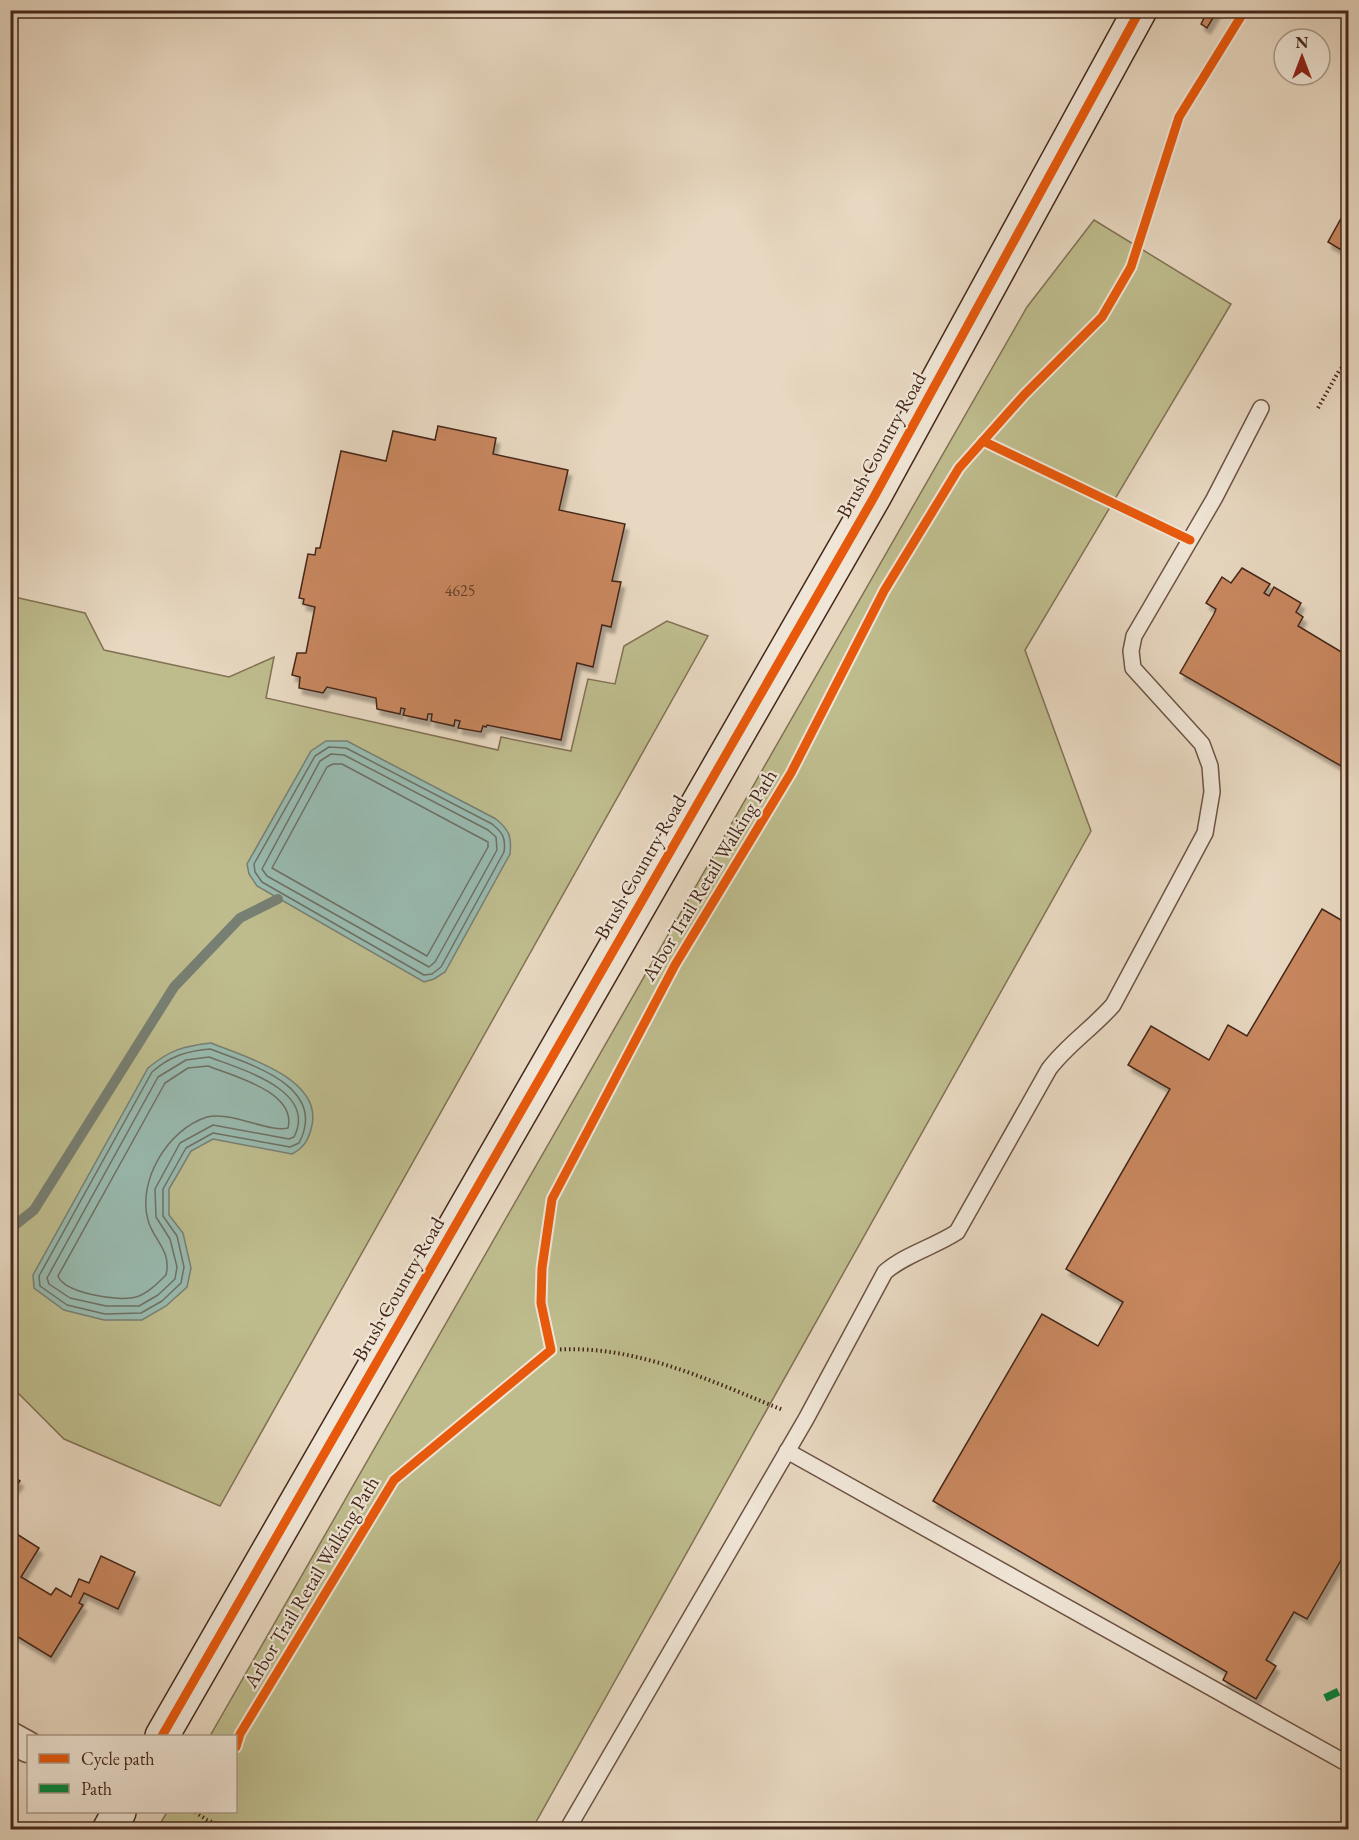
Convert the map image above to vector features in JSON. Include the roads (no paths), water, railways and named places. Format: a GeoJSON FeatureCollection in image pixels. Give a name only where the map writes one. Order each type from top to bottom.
{"type":"FeatureCollection","features":[{"type":"Feature","properties":{"kind":"street","name":"Brush Country Road"},"geometry":{"type":"LineString","coordinates":[[163,1735],[874,496],[1140,10]]}},
{"type":"Feature","properties":{"kind":"street"},"geometry":{"type":"LineString","coordinates":[[10,1737],[27,1746]]}},
{"type":"Feature","properties":{"kind":"street"},"geometry":{"type":"LineString","coordinates":[[109,1830],[118,1813]]}},
{"type":"Feature","properties":{"kind":"lane"},"geometry":{"type":"LineString","coordinates":[[567,1830],[806,1419],[885,1272],[898,1261],[941,1242],[957,1232],[1049,1069],[1062,1052],[1097,1024],[1113,1005],[1205,833],[1212,792],[1210,766],[1202,744],[1146,685],[1133,668],[1131,651],[1134,636],[1214,499],[1261,408]]}},
{"type":"Feature","properties":{"kind":"lane"},"geometry":{"type":"LineString","coordinates":[[787,1451],[1348,1764]]}},
{"type":"Feature","properties":{"kind":"water"},"geometry":{"type":"Polygon","coordinates":[[[326,741],[347,741],[496,819],[509,834],[510,854],[445,972],[434,979],[424,982],[257,886],[249,874],[247,864],[311,751],[326,741]]]}},
{"type":"Feature","properties":{"kind":"water"},"geometry":{"type":"Polygon","coordinates":[[[211,1043],[260,1062],[293,1082],[305,1094],[312,1109],[312,1125],[308,1138],[292,1154],[213,1139],[191,1151],[169,1189],[169,1215],[183,1233],[191,1268],[187,1287],[166,1306],[142,1320],[104,1320],[64,1310],[34,1288],[33,1275],[148,1068],[177,1050],[211,1043]]]}},
{"type":"Feature","properties":{"kind":"waterway"},"geometry":{"type":"LineString","coordinates":[[10,1229],[34,1210],[174,987],[240,918],[278,899]]}}]}
